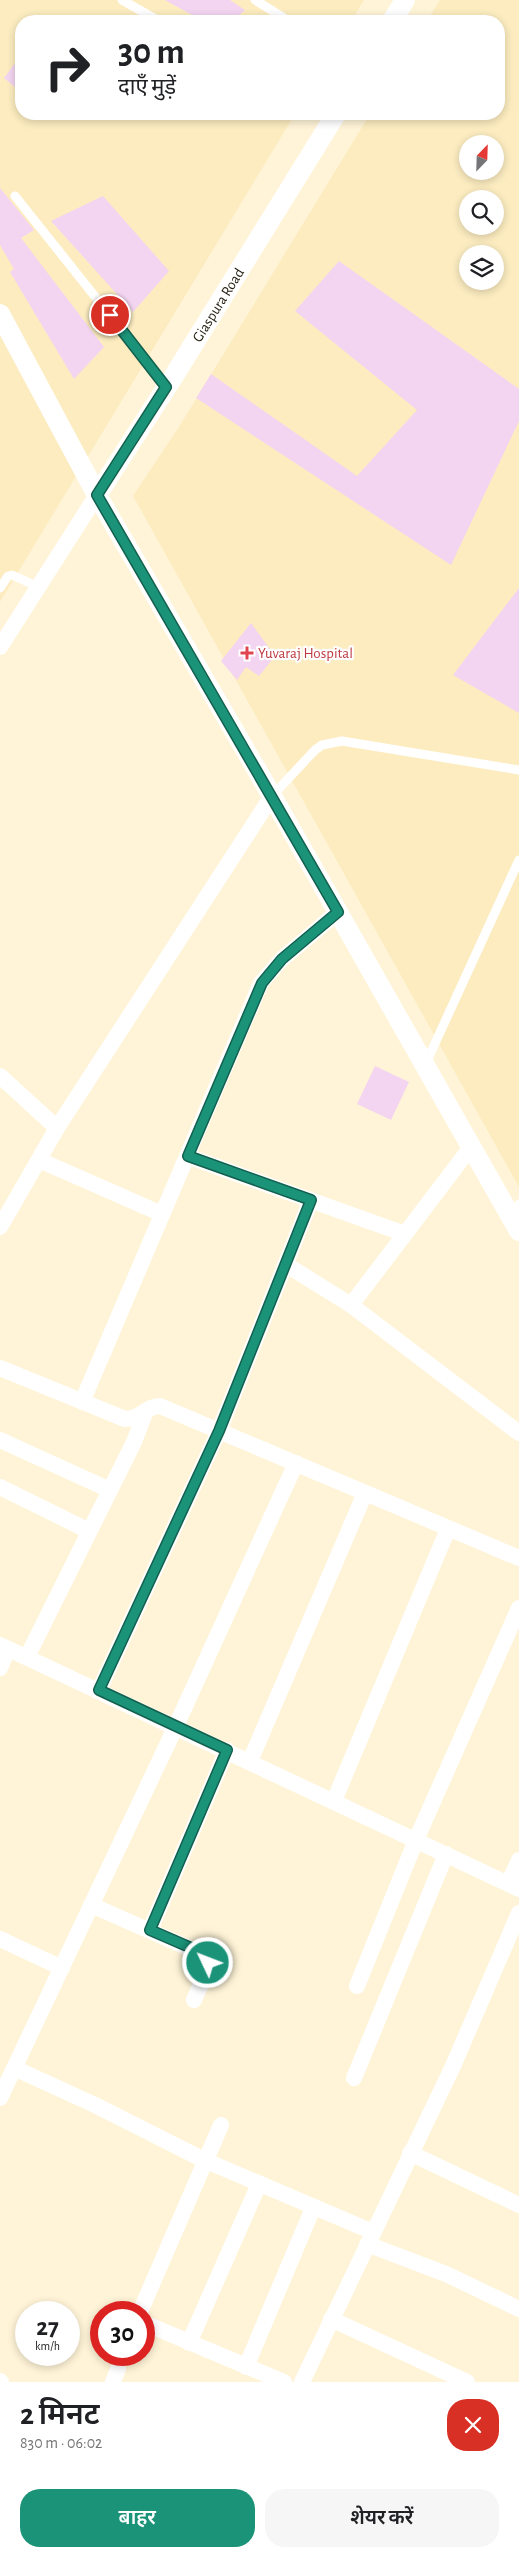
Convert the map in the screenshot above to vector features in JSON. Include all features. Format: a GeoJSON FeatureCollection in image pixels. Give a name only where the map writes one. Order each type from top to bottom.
{"type":"FeatureCollection","features":[{"type":"Feature","properties":{"kind":"street"},"geometry":{"type":"LineString","coordinates":[[396,15],[405,0]]}},
{"type":"Feature","properties":{"kind":"street","name":"Giaspura Road"},"geometry":{"type":"LineString","coordinates":[[97,495],[166,387],[328,120]]}},
{"type":"Feature","properties":{"kind":"street"},"geometry":{"type":"LineString","coordinates":[[0,314],[97,495],[272,796],[471,1147],[517,1218]]}},
{"type":"Feature","properties":{"kind":"street"},"geometry":{"type":"LineString","coordinates":[[0,647],[97,495]]}},
{"type":"Feature","properties":{"kind":"street"},"geometry":{"type":"LineString","coordinates":[[0,1226],[57,1128],[272,796]]}},
{"type":"Feature","properties":{"kind":"street"},"geometry":{"type":"LineString","coordinates":[[82,1402],[262,983],[282,959],[338,912]]}},
{"type":"Feature","properties":{"kind":"street"},"geometry":{"type":"LineString","coordinates":[[0,1076],[57,1128]]}},
{"type":"Feature","properties":{"kind":"street"},"geometry":{"type":"LineString","coordinates":[[351,1305],[471,1147]]}},
{"type":"Feature","properties":{"kind":"street"},"geometry":{"type":"LineString","coordinates":[[188,1156],[405,1234]]}},
{"type":"Feature","properties":{"kind":"street"},"geometry":{"type":"LineString","coordinates":[[39,1160],[162,1214]]}},
{"type":"Feature","properties":{"kind":"street"},"geometry":{"type":"LineString","coordinates":[[99,1690],[219,1431],[311,1200]]}},
{"type":"Feature","properties":{"kind":"street"},"geometry":{"type":"LineString","coordinates":[[285,1264],[351,1305],[519,1433]]}},
{"type":"Feature","properties":{"kind":"street"},"geometry":{"type":"LineString","coordinates":[[0,1368],[125,1420],[136,1419],[152,1406],[160,1406],[519,1558]]}},
{"type":"Feature","properties":{"kind":"street"},"geometry":{"type":"LineString","coordinates":[[27,1657],[134,1442],[145,1413]]}},
{"type":"Feature","properties":{"kind":"street"},"geometry":{"type":"LineString","coordinates":[[0,1440],[110,1490]]}},
{"type":"Feature","properties":{"kind":"street"},"geometry":{"type":"LineString","coordinates":[[0,2098],[176,1726],[296,1463]]}},
{"type":"Feature","properties":{"kind":"street"},"geometry":{"type":"LineString","coordinates":[[0,1487],[89,1531]]}},
{"type":"Feature","properties":{"kind":"street"},"geometry":{"type":"LineString","coordinates":[[250,1761],[365,1493]]}},
{"type":"Feature","properties":{"kind":"street"},"geometry":{"type":"LineString","coordinates":[[334,1801],[448,1529]]}},
{"type":"Feature","properties":{"kind":"street"},"geometry":{"type":"LineString","coordinates":[[357,1986],[416,1840],[519,1608]]}},
{"type":"Feature","properties":{"kind":"street"},"geometry":{"type":"LineString","coordinates":[[0,1668],[4,1647],[514,1886],[519,1860]]}},
{"type":"Feature","properties":{"kind":"street"},"geometry":{"type":"LineString","coordinates":[[150,1930],[227,1750]]}},
{"type":"Feature","properties":{"kind":"street"},"geometry":{"type":"LineString","coordinates":[[354,2078],[446,1854]]}},
{"type":"Feature","properties":{"kind":"street"},"geometry":{"type":"LineString","coordinates":[[91,1905],[203,1953],[209,1958],[208,1968],[194,2000]]}},
{"type":"Feature","properties":{"kind":"street"},"geometry":{"type":"LineString","coordinates":[[302,2382],[453,2066],[519,1913]]}},
{"type":"Feature","properties":{"kind":"street"},"geometry":{"type":"LineString","coordinates":[[0,1939],[62,1968]]}},
{"type":"Feature","properties":{"kind":"street"},"geometry":{"type":"LineString","coordinates":[[14,2068],[95,2105],[204,2160],[313,2208],[370,2238],[519,2309]]}},
{"type":"Feature","properties":{"kind":"street"},"geometry":{"type":"LineString","coordinates":[[145,2301],[204,2160],[221,2125]]}},
{"type":"Feature","properties":{"kind":"street"},"geometry":{"type":"LineString","coordinates":[[410,2153],[519,2205]]}},
{"type":"Feature","properties":{"kind":"street"},"geometry":{"type":"LineString","coordinates":[[189,2343],[259,2184]]}},
{"type":"Feature","properties":{"kind":"street"},"geometry":{"type":"LineString","coordinates":[[246,2367],[313,2208]]}},
{"type":"Feature","properties":{"kind":"street"},"geometry":{"type":"LineString","coordinates":[[331,2319],[467,2382]]}},
{"type":"Feature","properties":{"kind":"street"},"geometry":{"type":"LineString","coordinates":[[155,2328],[284,2382]]}},
{"type":"Feature","properties":{"kind":"lane"},"geometry":{"type":"LineString","coordinates":[[122,0],[148,15]]}},
{"type":"Feature","properties":{"kind":"lane"},"geometry":{"type":"LineString","coordinates":[[255,0],[279,15]]}},
{"type":"Feature","properties":{"kind":"lane"},"geometry":{"type":"LineString","coordinates":[[15,196],[166,387]]}},
{"type":"Feature","properties":{"kind":"lane"},"geometry":{"type":"LineString","coordinates":[[0,588],[8,576],[12,575],[39,586]]}},
{"type":"Feature","properties":{"kind":"lane"},"geometry":{"type":"LineString","coordinates":[[272,796],[315,750],[332,742],[342,741],[519,770]]}},
{"type":"Feature","properties":{"kind":"lane"},"geometry":{"type":"LineString","coordinates":[[424,1066],[519,860]]}},
{"type":"Feature","properties":{"kind":"shaded area"},"geometry":{"type":"Polygon","coordinates":[[[0,0],[364,0],[355,15],[15,15],[15,120],[291,120],[0,602],[0,0]]]}},
{"type":"Feature","properties":{"kind":"shaded area"},"geometry":{"type":"Polygon","coordinates":[[[440,0],[519,0],[519,1187],[133,496],[179,427],[366,120],[505,120],[505,15],[431,15],[440,0]]]}},
{"type":"Feature","properties":{"kind":"building"},"geometry":{"type":"Polygon","coordinates":[[[165,0],[230,0],[245,10],[239,15],[192,15],[165,0]]]}},
{"type":"Feature","properties":{"kind":"building"},"geometry":{"type":"Polygon","coordinates":[[[15,63],[15,87],[4,78],[15,63]]]}},
{"type":"Feature","properties":{"kind":"building"},"geometry":{"type":"Polygon","coordinates":[[[0,188],[34,230],[21,238],[104,347],[74,379],[10,272],[14,269],[0,245],[0,188]]]}},
{"type":"Feature","properties":{"kind":"building"},"geometry":{"type":"Polygon","coordinates":[[[103,196],[169,271],[133,312],[51,221],[103,196]]]}},
{"type":"Feature","properties":{"kind":"building"},"geometry":{"type":"Polygon","coordinates":[[[339,261],[519,389],[519,421],[451,565],[196,398],[211,374],[357,476],[417,410],[295,311],[339,261]]]}},
{"type":"Feature","properties":{"kind":"building"},"geometry":{"type":"Polygon","coordinates":[[[519,588],[519,713],[453,675],[519,588]]]}},
{"type":"Feature","properties":{"kind":"building"},"geometry":{"type":"Polygon","coordinates":[[[251,623],[275,656],[259,676],[246,667],[237,680],[221,661],[251,623]]]}},
{"type":"Feature","properties":{"kind":"building"},"geometry":{"type":"Polygon","coordinates":[[[375,1066],[409,1082],[391,1120],[357,1104],[375,1066]]]}},
{"type":"Feature","properties":{"kind":"place","name":"Yuvaraj Hospital"},"geometry":{"type":"Point","coordinates":[247,653]}},
{"type":"Feature","properties":{"kind":"route"},"geometry":{"type":"LineString","coordinates":[[110,315],[166,387],[97,495],[338,912],[282,959],[269,972],[262,983],[188,1156],[311,1200],[219,1431],[99,1690],[227,1750],[150,1930],[203,1953],[209,1958],[208,1963]]}}]}
